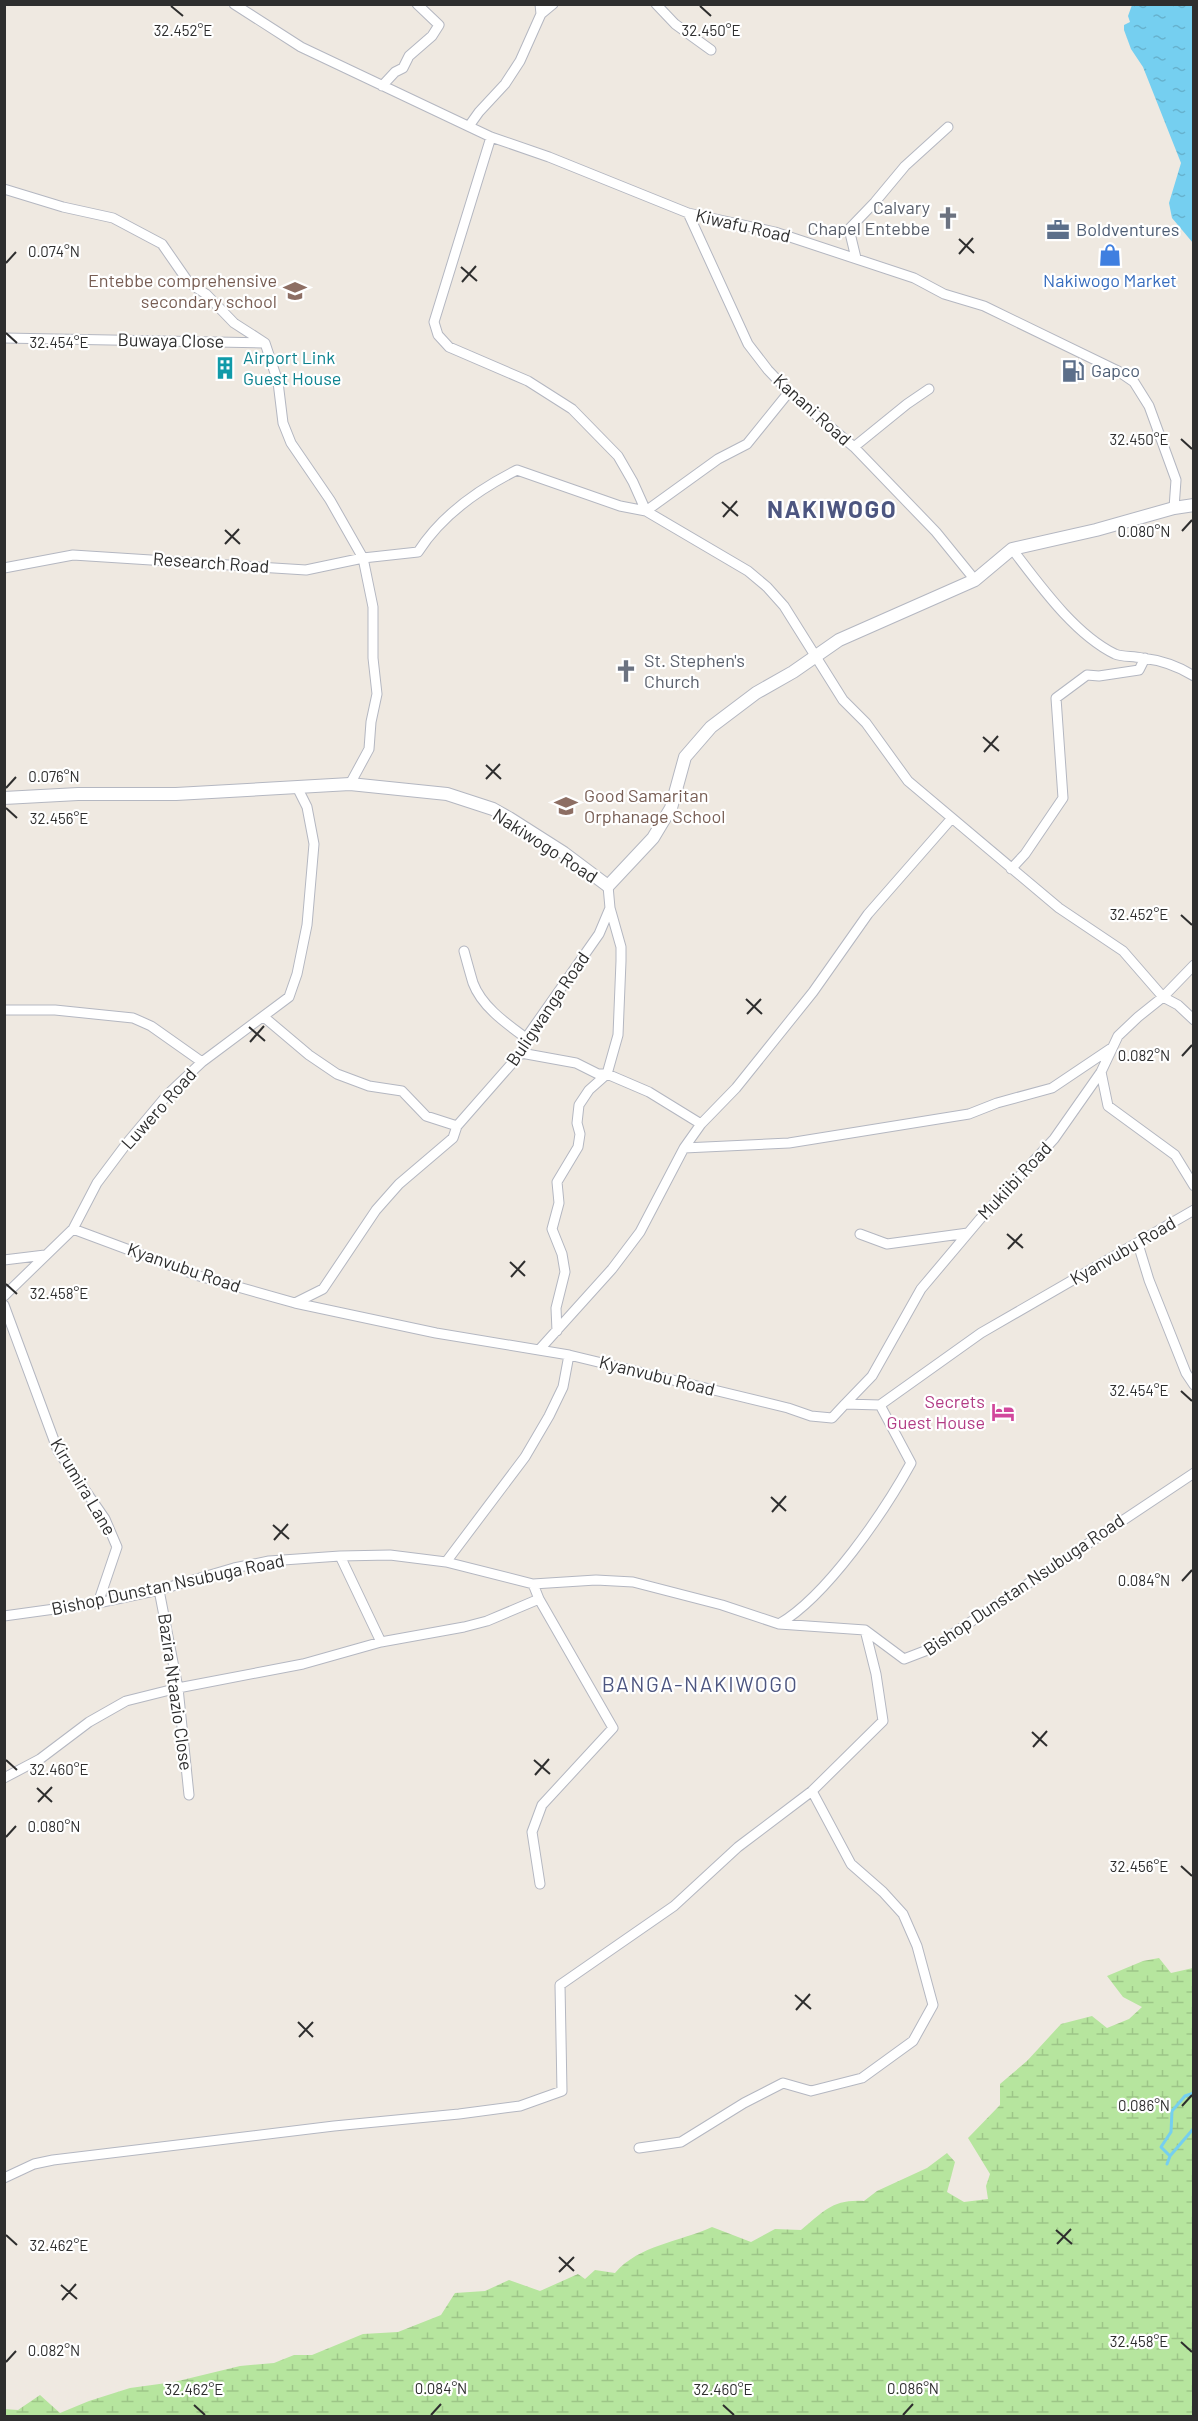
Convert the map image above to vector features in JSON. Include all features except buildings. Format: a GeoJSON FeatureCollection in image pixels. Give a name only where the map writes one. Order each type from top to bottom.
{"type":"FeatureCollection","features":[{"type":"Feature","properties":{"kind":"street","name":"Kiwafu Road"},"geometry":{"type":"LineString","coordinates":[[234,4],[290,40],[490,137],[549,157],[688,213],[775,232],[914,278],[944,294],[984,306],[1118,371],[1134,382],[1149,406],[1176,480],[1174,508]]}},
{"type":"Feature","properties":{"kind":"street"},"geometry":{"type":"LineString","coordinates":[[382,86],[395,72],[403,68],[409,56],[432,36],[439,25],[417,4]]}},
{"type":"Feature","properties":{"kind":"street"},"geometry":{"type":"LineString","coordinates":[[469,126],[514,70],[541,9],[553,4]]}},
{"type":"Feature","properties":{"kind":"street"},"geometry":{"type":"LineString","coordinates":[[656,4],[675,24],[711,50]]}},
{"type":"Feature","properties":{"kind":"street"},"geometry":{"type":"LineString","coordinates":[[856,258],[849,229],[905,166],[948,127]]}},
{"type":"Feature","properties":{"kind":"street"},"geometry":{"type":"LineString","coordinates":[[490,137],[434,322],[438,335],[449,347],[528,381],[572,409],[618,456],[646,511],[748,571],[767,587],[784,606],[843,700],[866,723],[908,781],[1059,908],[1123,951],[1163,997],[1178,1005],[1194,1020]]}},
{"type":"Feature","properties":{"kind":"street"},"geometry":{"type":"LineString","coordinates":[[4,189],[63,207],[113,218],[162,244],[189,282],[206,294],[234,323],[265,343],[278,382],[283,423],[291,443],[330,500],[363,558],[373,607],[373,658],[377,694],[371,722],[369,749],[350,784]]}},
{"type":"Feature","properties":{"kind":"street","name":"Kanani Road"},"geometry":{"type":"LineString","coordinates":[[688,213],[748,344],[789,392],[854,447],[936,532],[975,580]]}},
{"type":"Feature","properties":{"kind":"street","name":"Buwaya Close"},"geometry":{"type":"LineString","coordinates":[[4,338],[265,343]]}},
{"type":"Feature","properties":{"kind":"street"},"geometry":{"type":"LineString","coordinates":[[854,447],[929,389]]}},
{"type":"Feature","properties":{"kind":"street"},"geometry":{"type":"LineString","coordinates":[[646,511],[718,459],[747,444],[789,392]]}},
{"type":"Feature","properties":{"kind":"street","name":"Research Road"},"geometry":{"type":"LineString","coordinates":[[4,568],[73,555],[306,570],[363,558],[418,552],[450,516],[473,496],[489,483],[517,470],[620,506],[646,511]]}},
{"type":"Feature","properties":{"kind":"street","name":"Nakiwogo Road"},"geometry":{"type":"LineString","coordinates":[[4,798],[78,794],[176,794],[350,784],[447,794],[493,809],[564,853],[608,886],[653,838],[671,808],[685,757],[711,728],[756,693],[815,658],[839,640],[975,580],[1012,549],[1194,505]]}},
{"type":"Feature","properties":{"kind":"street"},"geometry":{"type":"LineString","coordinates":[[1012,549],[1059,608],[1097,643],[1116,655],[1145,658],[1181,668],[1194,676]]}},
{"type":"Feature","properties":{"kind":"street"},"geometry":{"type":"LineString","coordinates":[[1011,869],[1025,854],[1063,798],[1056,698],[1087,675],[1099,676],[1139,670],[1145,658]]}},
{"type":"Feature","properties":{"kind":"street","name":"Luwero Road"},"geometry":{"type":"LineString","coordinates":[[4,1296],[73,1229],[97,1183],[168,1094],[202,1062],[289,997],[297,974],[307,925],[314,844],[307,807],[297,787]]}},
{"type":"Feature","properties":{"kind":"street"},"geometry":{"type":"LineString","coordinates":[[539,1350],[612,1269],[640,1232],[684,1148],[702,1124],[736,1088],[813,992],[868,914],[952,818]]}},
{"type":"Feature","properties":{"kind":"street","name":"Buligwanga Road"},"geometry":{"type":"LineString","coordinates":[[295,1303],[323,1289],[376,1210],[399,1184],[453,1138],[457,1126],[521,1053],[526,1038],[599,934],[610,908],[608,886]]}},
{"type":"Feature","properties":{"kind":"street"},"geometry":{"type":"LineString","coordinates":[[557,1331],[556,1308],[565,1272],[562,1254],[552,1229],[559,1203],[556,1182],[578,1147],[579,1105],[589,1090],[607,1074],[618,1035],[621,947],[610,908]]}},
{"type":"Feature","properties":{"kind":"street"},"geometry":{"type":"LineString","coordinates":[[464,951],[474,986],[502,1021],[526,1038]]}},
{"type":"Feature","properties":{"kind":"street","name":"Mukiibi Road"},"geometry":{"type":"LineString","coordinates":[[845,1404],[872,1376],[921,1289],[968,1233],[1054,1139],[1101,1072],[1118,1036],[1163,997],[1194,965]]}},
{"type":"Feature","properties":{"kind":"street"},"geometry":{"type":"LineString","coordinates":[[4,1010],[55,1010],[133,1018],[151,1026],[202,1062]]}},
{"type":"Feature","properties":{"kind":"street"},"geometry":{"type":"LineString","coordinates":[[264,1017],[309,1055],[337,1074],[369,1086],[402,1091],[426,1116],[457,1126]]}},
{"type":"Feature","properties":{"kind":"street"},"geometry":{"type":"LineString","coordinates":[[684,1148],[789,1143],[969,1114],[997,1103],[1052,1088],[1112,1048]]}},
{"type":"Feature","properties":{"kind":"street"},"geometry":{"type":"LineString","coordinates":[[521,1053],[576,1063],[598,1074],[607,1074],[649,1092],[702,1124]]}},
{"type":"Feature","properties":{"kind":"street"},"geometry":{"type":"LineString","coordinates":[[1101,1072],[1108,1106],[1175,1155],[1194,1186]]}},
{"type":"Feature","properties":{"kind":"street","name":"Kyanvubu Road"},"geometry":{"type":"LineString","coordinates":[[880,1405],[981,1333],[1194,1210]]}},
{"type":"Feature","properties":{"kind":"street","name":"Kyanvubu Road"},"geometry":{"type":"LineString","coordinates":[[73,1229],[199,1276],[295,1303],[436,1333],[568,1355],[788,1408],[811,1416],[832,1418],[845,1404]]}},
{"type":"Feature","properties":{"kind":"street"},"geometry":{"type":"LineString","coordinates":[[860,1234],[887,1244],[968,1233]]}},
{"type":"Feature","properties":{"kind":"street"},"geometry":{"type":"LineString","coordinates":[[1138,1244],[1149,1280],[1186,1373],[1194,1385]]}},
{"type":"Feature","properties":{"kind":"street"},"geometry":{"type":"LineString","coordinates":[[4,1260],[45,1255]]}},
{"type":"Feature","properties":{"kind":"street","name":"Kirumira Lane"},"geometry":{"type":"LineString","coordinates":[[4,1305],[58,1451],[105,1519],[117,1547],[98,1603]]}},
{"type":"Feature","properties":{"kind":"street"},"geometry":{"type":"LineString","coordinates":[[446,1562],[525,1457],[563,1387],[568,1355]]}},
{"type":"Feature","properties":{"kind":"street"},"geometry":{"type":"LineString","coordinates":[[779,1624],[796,1615],[824,1586],[899,1485],[911,1463],[880,1405],[845,1404]]}},
{"type":"Feature","properties":{"kind":"street","name":"Bishop Dunstan Nsubuga Road"},"geometry":{"type":"LineString","coordinates":[[4,1617],[98,1603],[159,1590],[223,1571],[269,1561],[390,1555],[446,1562],[533,1584],[596,1580],[633,1582],[722,1605],[779,1624],[865,1630],[904,1659],[917,1656],[1194,1473]]}},
{"type":"Feature","properties":{"kind":"street"},"geometry":{"type":"LineString","coordinates":[[340,1556],[381,1642]]}},
{"type":"Feature","properties":{"kind":"street"},"geometry":{"type":"LineString","coordinates":[[533,1584],[539,1599],[613,1728],[542,1805],[532,1832],[540,1884]]}},
{"type":"Feature","properties":{"kind":"street","name":"Bazira Ntaazio Close"},"geometry":{"type":"LineString","coordinates":[[159,1590],[178,1688],[189,1795]]}},
{"type":"Feature","properties":{"kind":"street"},"geometry":{"type":"LineString","coordinates":[[4,1778],[40,1759],[89,1722],[126,1701],[178,1688],[303,1664],[381,1642],[464,1628],[539,1599]]}},
{"type":"Feature","properties":{"kind":"street"},"geometry":{"type":"LineString","coordinates":[[4,2178],[34,2164],[53,2160],[520,2106],[562,2091],[560,1985],[674,1906],[738,1847],[812,1791],[883,1721],[876,1674],[865,1630]]}},
{"type":"Feature","properties":{"kind":"street"},"geometry":{"type":"LineString","coordinates":[[639,2148],[681,2142],[744,2103],[783,2083],[811,2091],[862,2078],[913,2041],[933,2004],[917,1947],[903,1914],[883,1892],[851,1864],[812,1791]]}},
{"type":"Feature","properties":{"kind":"green space"},"geometry":{"type":"Polygon","coordinates":[[[1159,1958],[1171,1973],[1193,1968],[1193,2416],[5,2416],[4,2409],[18,2410],[40,2395],[60,2413],[130,2388],[174,2382],[240,2366],[274,2363],[294,2355],[312,2355],[363,2334],[398,2332],[441,2315],[455,2293],[485,2291],[509,2280],[540,2291],[578,2274],[585,2279],[595,2270],[615,2273],[636,2256],[648,2250],[712,2227],[751,2242],[775,2229],[801,2230],[837,2204],[864,2201],[877,2191],[927,2168],[947,2153],[955,2162],[947,2192],[964,2202],[988,2199],[986,2186],[990,2174],[968,2138],[1000,2105],[1000,2084],[1027,2061],[1061,2024],[1092,2016],[1107,2028],[1129,2019],[1142,2007],[1123,1997],[1107,1976],[1143,1961],[1159,1958]]]}},
{"type":"Feature","properties":{"kind":"water"},"geometry":{"type":"Polygon","coordinates":[[[1132,5],[1193,5],[1193,243],[1172,218],[1169,203],[1181,163],[1143,67],[1131,49],[1124,30],[1124,25],[1130,22],[1128,16],[1132,5]]]}},
{"type":"Feature","properties":{"kind":"waterway"},"geometry":{"type":"LineString","coordinates":[[1170,2156],[1161,2147],[1171,2132],[1172,2111],[1185,2096],[1194,2093]]}},
{"type":"Feature","properties":{"kind":"waterway"},"geometry":{"type":"LineString","coordinates":[[1167,2164],[1170,2156],[1194,2128]]}},
{"type":"Feature","properties":{"kind":"place","name":"Calvary Chapel Entebbe"},"geometry":{"type":"Point","coordinates":[948,218]}},
{"type":"Feature","properties":{"kind":"place","name":"Boldventures"},"geometry":{"type":"Point","coordinates":[1058,230]}},
{"type":"Feature","properties":{"kind":"place","name":"Nakiwogo Market"},"geometry":{"type":"Point","coordinates":[1110,255]}},
{"type":"Feature","properties":{"kind":"place","name":"Entebbe comprehensive secondary school"},"geometry":{"type":"Point","coordinates":[295,291]}},
{"type":"Feature","properties":{"kind":"place","name":"Airport Link Guest House"},"geometry":{"type":"Point","coordinates":[225,368]}},
{"type":"Feature","properties":{"kind":"place","name":"Gapco"},"geometry":{"type":"Point","coordinates":[1073,371]}},
{"type":"Feature","properties":{"kind":"place","name":"St. Stephen's Church"},"geometry":{"type":"Point","coordinates":[626,671]}},
{"type":"Feature","properties":{"kind":"place","name":"Good Samaritan Orphanage School"},"geometry":{"type":"Point","coordinates":[566,806]}},
{"type":"Feature","properties":{"kind":"place","name":"Secrets Guest House"},"geometry":{"type":"Point","coordinates":[1003,1412]}},
{"type":"Feature","properties":{"kind":"district","name":"NAKIWOGO"},"geometry":{"type":"Point","coordinates":[832,510]}},
{"type":"Feature","properties":{"kind":"district","name":"BANGA-NAKIWOGO"},"geometry":{"type":"Point","coordinates":[700,1685]}}]}
